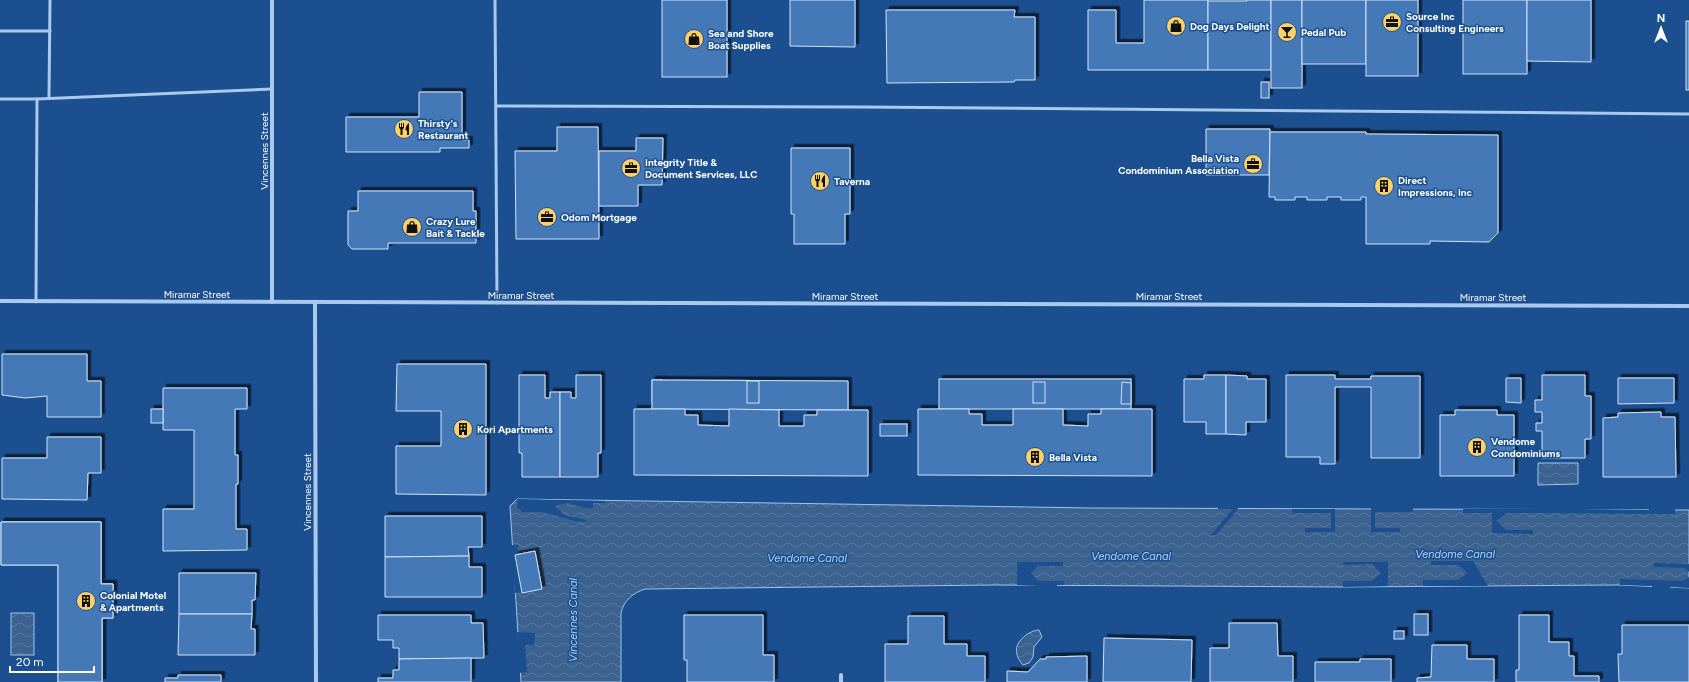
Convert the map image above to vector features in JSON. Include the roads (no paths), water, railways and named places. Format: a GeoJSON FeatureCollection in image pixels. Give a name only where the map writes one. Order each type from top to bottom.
{"type":"FeatureCollection","features":[{"type":"Feature","properties":{"kind":"street","name":"Vincennes Street"},"geometry":{"type":"LineString","coordinates":[[272,0],[272,302]]}},
{"type":"Feature","properties":{"kind":"street","name":"Miramar Street"},"geometry":{"type":"LineString","coordinates":[[0,301],[1689,306]]}},
{"type":"Feature","properties":{"kind":"street","name":"Vincennes Street"},"geometry":{"type":"LineString","coordinates":[[315,302],[316,682]]}},
{"type":"Feature","properties":{"kind":"street"},"geometry":{"type":"LineString","coordinates":[[841,675],[841,682]]}},
{"type":"Feature","properties":{"kind":"lane"},"geometry":{"type":"LineString","coordinates":[[49,97],[50,0]]}},
{"type":"Feature","properties":{"kind":"lane"},"geometry":{"type":"LineString","coordinates":[[495,0],[497,303]]}},
{"type":"Feature","properties":{"kind":"lane"},"geometry":{"type":"LineString","coordinates":[[0,31],[50,31]]}},
{"type":"Feature","properties":{"kind":"lane"},"geometry":{"type":"LineString","coordinates":[[0,98],[37,98],[272,89]]}},
{"type":"Feature","properties":{"kind":"lane"},"geometry":{"type":"LineString","coordinates":[[36,302],[37,98]]}},
{"type":"Feature","properties":{"kind":"lane"},"geometry":{"type":"LineString","coordinates":[[496,106],[861,107],[1689,114]]}},
{"type":"Feature","properties":{"kind":"water"},"geometry":{"type":"Polygon","coordinates":[[[1538,463],[1578,463],[1578,484],[1538,485],[1538,463]]]}},
{"type":"Feature","properties":{"kind":"water"},"geometry":{"type":"Polygon","coordinates":[[[517,499],[1091,508],[1689,510],[1689,588],[1618,585],[1343,587],[994,585],[645,589],[630,598],[622,608],[621,682],[521,682],[510,506],[517,499]]]}},
{"type":"Feature","properties":{"kind":"water"},"geometry":{"type":"Polygon","coordinates":[[[11,613],[34,613],[34,655],[11,655],[11,613]]]}},
{"type":"Feature","properties":{"kind":"water"},"geometry":{"type":"Polygon","coordinates":[[[1039,630],[1042,637],[1034,647],[1033,657],[1029,663],[1023,665],[1017,655],[1017,645],[1027,634],[1039,630]]]}},
{"type":"Feature","properties":{"kind":"place","name":"Source Inc Consulting Engineers"},"geometry":{"type":"Point","coordinates":[1392,22]}},
{"type":"Feature","properties":{"kind":"place","name":"Dog Days Delight"},"geometry":{"type":"Point","coordinates":[1176,26]}},
{"type":"Feature","properties":{"kind":"place","name":"Pedal Pub"},"geometry":{"type":"Point","coordinates":[1287,32]}},
{"type":"Feature","properties":{"kind":"place","name":"Sea and Shore Boat Supplies"},"geometry":{"type":"Point","coordinates":[694,39]}},
{"type":"Feature","properties":{"kind":"place","name":"Thirsty's Restaurant"},"geometry":{"type":"Point","coordinates":[404,129]}},
{"type":"Feature","properties":{"kind":"place","name":"Bella Vista Condominium Association"},"geometry":{"type":"Point","coordinates":[1253,164]}},
{"type":"Feature","properties":{"kind":"place","name":"Integrity Title & Document Services, LLC"},"geometry":{"type":"Point","coordinates":[631,168]}},
{"type":"Feature","properties":{"kind":"place","name":"Taverna"},"geometry":{"type":"Point","coordinates":[820,181]}},
{"type":"Feature","properties":{"kind":"place","name":"Direct Impressions, Inc"},"geometry":{"type":"Point","coordinates":[1384,186]}},
{"type":"Feature","properties":{"kind":"place","name":"Odom Mortgage"},"geometry":{"type":"Point","coordinates":[547,217]}},
{"type":"Feature","properties":{"kind":"place","name":"Crazy Lure Bait & Tackle"},"geometry":{"type":"Point","coordinates":[412,227]}},
{"type":"Feature","properties":{"kind":"place","name":"Kori Apartments"},"geometry":{"type":"Point","coordinates":[463,429]}},
{"type":"Feature","properties":{"kind":"place","name":"Vendome Condominiums"},"geometry":{"type":"Point","coordinates":[1477,447]}},
{"type":"Feature","properties":{"kind":"place","name":"Bella Vista"},"geometry":{"type":"Point","coordinates":[1035,457]}},
{"type":"Feature","properties":{"kind":"place","name":"Colonial Motel & Apartments"},"geometry":{"type":"Point","coordinates":[86,601]}},
{"type":"Feature","properties":{"kind":"water label","name":"Vendome Canal"},"geometry":{"type":"Point","coordinates":[1455,554]}},
{"type":"Feature","properties":{"kind":"water label","name":"Vendome Canal"},"geometry":{"type":"Point","coordinates":[1131,556]}},
{"type":"Feature","properties":{"kind":"water label","name":"Vendome Canal"},"geometry":{"type":"Point","coordinates":[807,558]}},
{"type":"Feature","properties":{"kind":"water label","name":"Vincennes Canal"},"geometry":{"type":"Point","coordinates":[573,620]}}]}
